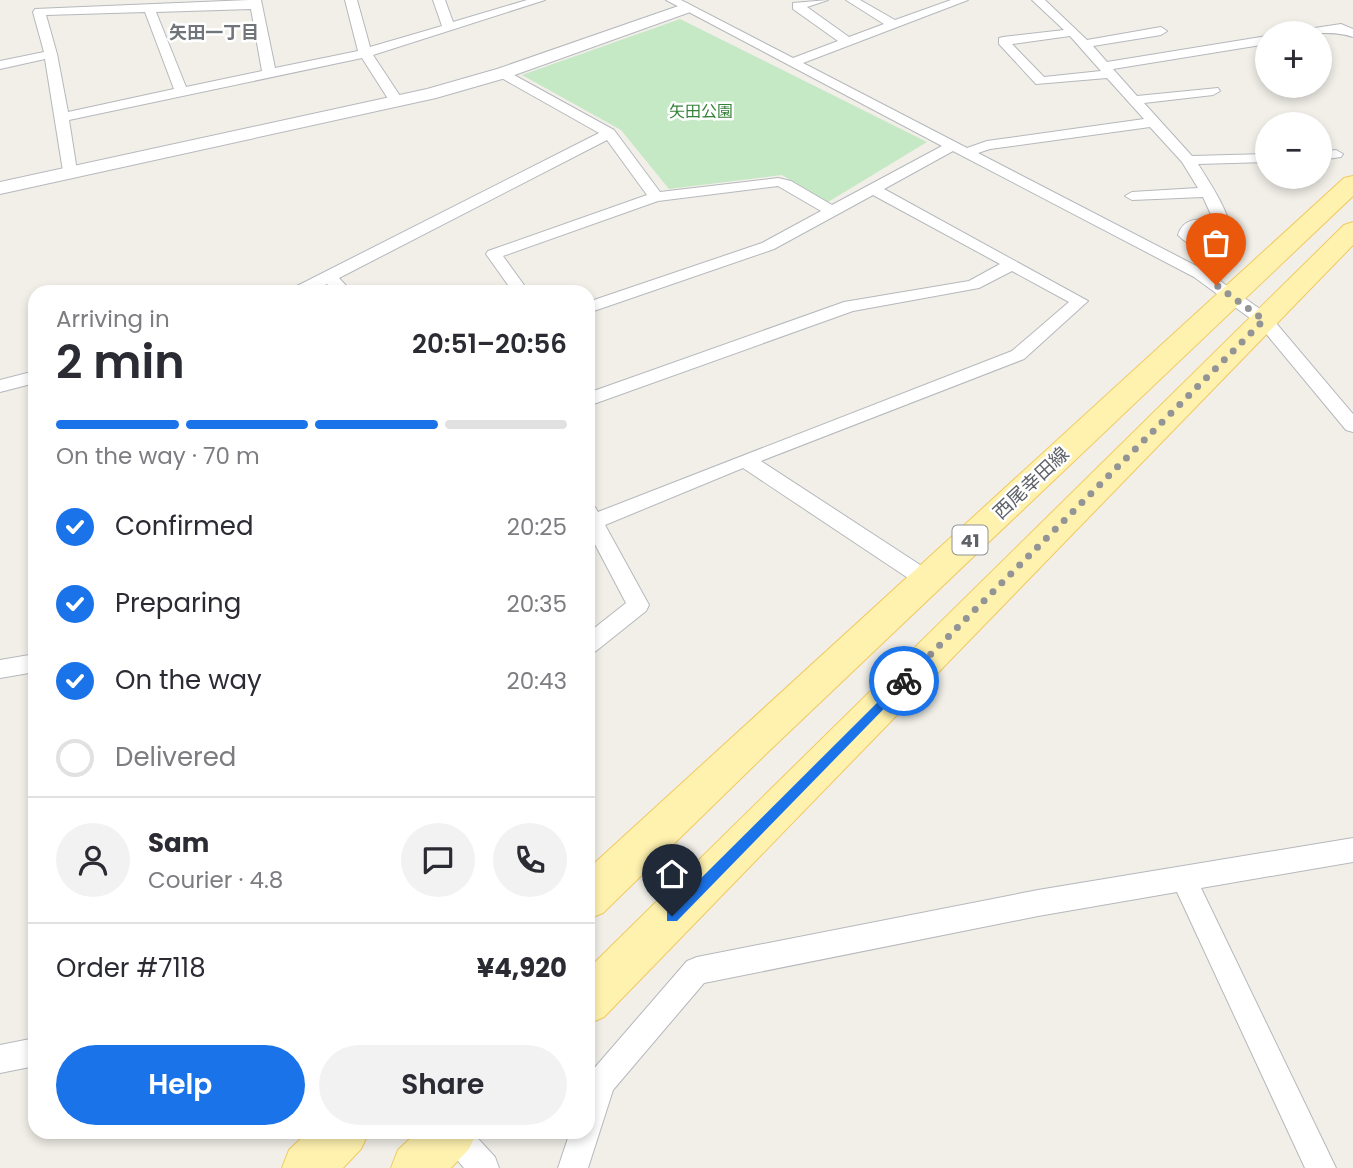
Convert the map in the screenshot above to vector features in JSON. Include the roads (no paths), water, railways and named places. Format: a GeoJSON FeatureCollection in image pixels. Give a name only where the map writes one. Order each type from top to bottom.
{"type":"FeatureCollection","features":[{"type":"Feature","properties":{"kind":"main road","name":"西尾幸田線"},"geometry":{"type":"LineString","coordinates":[[595,891],[1353,183]]}},
{"type":"Feature","properties":{"kind":"main road"},"geometry":{"type":"LineString","coordinates":[[595,994],[1353,230]]}},
{"type":"Feature","properties":{"kind":"main road"},"geometry":{"type":"LineString","coordinates":[[307,1168],[337,1139]]}},
{"type":"Feature","properties":{"kind":"main road"},"geometry":{"type":"LineString","coordinates":[[416,1168],[445,1139]]}},
{"type":"Feature","properties":{"kind":"street"},"geometry":{"type":"LineString","coordinates":[[351,0],[365,53],[397,102]]}},
{"type":"Feature","properties":{"kind":"street"},"geometry":{"type":"LineString","coordinates":[[439,0],[449,28]]}},
{"type":"Feature","properties":{"kind":"street"},"geometry":{"type":"LineString","coordinates":[[62,117],[365,53],[538,0]]}},
{"type":"Feature","properties":{"kind":"street"},"geometry":{"type":"LineString","coordinates":[[822,0],[797,6],[846,41]]}},
{"type":"Feature","properties":{"kind":"street"},"geometry":{"type":"LineString","coordinates":[[852,0],[892,24]]}},
{"type":"Feature","properties":{"kind":"street"},"geometry":{"type":"LineString","coordinates":[[793,62],[962,0]]}},
{"type":"Feature","properties":{"kind":"street"},"geometry":{"type":"LineString","coordinates":[[1038,0],[1074,32],[1188,160],[1221,223]]}},
{"type":"Feature","properties":{"kind":"street"},"geometry":{"type":"LineString","coordinates":[[70,171],[51,54],[39,12],[256,2],[269,73]]}},
{"type":"Feature","properties":{"kind":"street"},"geometry":{"type":"LineString","coordinates":[[0,188],[397,102],[503,73],[679,4],[1200,274],[1264,320],[1353,426]]}},
{"type":"Feature","properties":{"kind":"street"},"geometry":{"type":"LineString","coordinates":[[149,8],[181,91]]}},
{"type":"Feature","properties":{"kind":"street"},"geometry":{"type":"LineString","coordinates":[[1332,29],[1341,28],[1353,33]]}},
{"type":"Feature","properties":{"kind":"street"},"geometry":{"type":"LineString","coordinates":[[1074,32],[1003,41],[1041,81],[1255,42]]}},
{"type":"Feature","properties":{"kind":"street"},"geometry":{"type":"LineString","coordinates":[[1084,44],[1161,32]]}},
{"type":"Feature","properties":{"kind":"street"},"geometry":{"type":"LineString","coordinates":[[0,65],[51,54]]}},
{"type":"Feature","properties":{"kind":"street"},"geometry":{"type":"LineString","coordinates":[[503,73],[609,133],[656,197]]}},
{"type":"Feature","properties":{"kind":"street"},"geometry":{"type":"LineString","coordinates":[[1135,100],[1213,91]]}},
{"type":"Feature","properties":{"kind":"street"},"geometry":{"type":"LineString","coordinates":[[595,306],[768,246],[873,189],[959,149],[1154,122]]}},
{"type":"Feature","properties":{"kind":"street"},"geometry":{"type":"LineString","coordinates":[[313,285],[609,133]]}},
{"type":"Feature","properties":{"kind":"street"},"geometry":{"type":"LineString","coordinates":[[1332,154],[1336,154]]}},
{"type":"Feature","properties":{"kind":"street"},"geometry":{"type":"LineString","coordinates":[[1188,160],[1255,158]]}},
{"type":"Feature","properties":{"kind":"street"},"geometry":{"type":"LineString","coordinates":[[516,285],[494,254],[656,197],[778,182],[832,211]]}},
{"type":"Feature","properties":{"kind":"street"},"geometry":{"type":"LineString","coordinates":[[595,517],[1018,355],[1080,301],[873,189]]}},
{"type":"Feature","properties":{"kind":"street"},"geometry":{"type":"LineString","coordinates":[[1132,196],[1206,192]]}},
{"type":"Feature","properties":{"kind":"street"},"geometry":{"type":"LineString","coordinates":[[595,395],[850,306],[973,285],[1010,265]]}},
{"type":"Feature","properties":{"kind":"street"},"geometry":{"type":"LineString","coordinates":[[329,277],[337,285]]}},
{"type":"Feature","properties":{"kind":"street"},"geometry":{"type":"LineString","coordinates":[[0,386],[28,379]]}},
{"type":"Feature","properties":{"kind":"street"},"geometry":{"type":"LineString","coordinates":[[745,460],[927,580]]}},
{"type":"Feature","properties":{"kind":"street"},"geometry":{"type":"LineString","coordinates":[[595,528],[638,605],[595,639]]}},
{"type":"Feature","properties":{"kind":"street"},"geometry":{"type":"LineString","coordinates":[[0,669],[28,664]]}},
{"type":"Feature","properties":{"kind":"street"},"geometry":{"type":"LineString","coordinates":[[595,1101],[601,1082],[697,971],[1038,903],[1353,850]]}},
{"type":"Feature","properties":{"kind":"street"},"geometry":{"type":"LineString","coordinates":[[1184,879],[1321,1168]]}},
{"type":"Feature","properties":{"kind":"street"},"geometry":{"type":"LineString","coordinates":[[0,1059],[28,1053]]}},
{"type":"Feature","properties":{"kind":"street"},"geometry":{"type":"LineString","coordinates":[[458,1139],[484,1168]]}},
{"type":"Feature","properties":{"kind":"street"},"geometry":{"type":"LineString","coordinates":[[573,1168],[583,1139]]}},
{"type":"Feature","properties":{"kind":"district","name":"矢田一丁目"},"geometry":{"type":"Point","coordinates":[214,32]}},
{"type":"Feature","properties":{"kind":"park label","name":"矢田公園"},"geometry":{"type":"Point","coordinates":[701,111]}}]}
